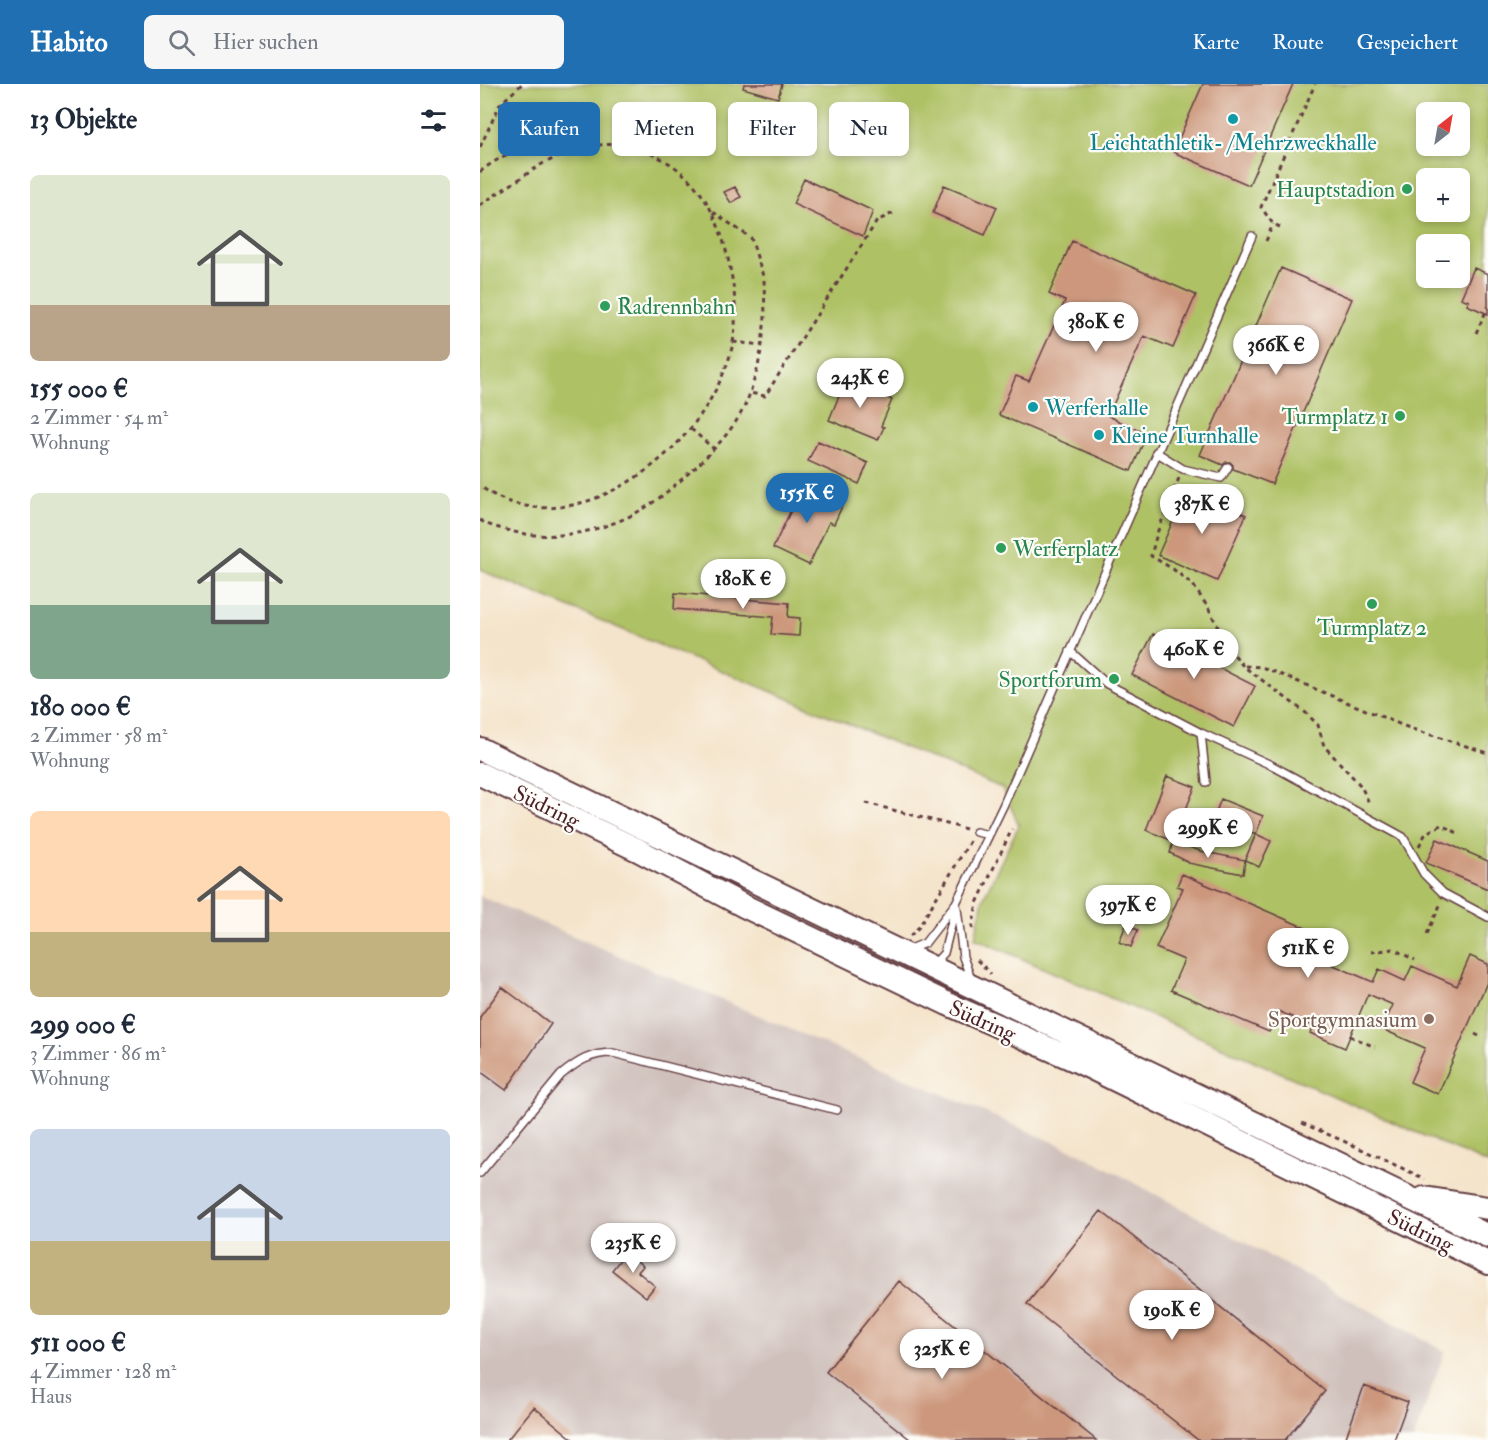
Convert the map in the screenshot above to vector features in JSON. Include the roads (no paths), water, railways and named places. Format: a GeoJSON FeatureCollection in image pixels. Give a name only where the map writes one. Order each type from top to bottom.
{"type":"FeatureCollection","features":[{"type":"Feature","properties":{"kind":"main road","name":"Südring"},"geometry":{"type":"LineString","coordinates":[[480,749],[905,944],[915,973]]}},
{"type":"Feature","properties":{"kind":"main road","name":"Südring"},"geometry":{"type":"LineString","coordinates":[[480,774],[628,846],[725,897],[915,973],[1077,1061],[1488,1263]]}},
{"type":"Feature","properties":{"kind":"main road","name":"Südring"},"geometry":{"type":"LineString","coordinates":[[915,973],[976,989],[1488,1236]]}},
{"type":"Feature","properties":{"kind":"main road"},"geometry":{"type":"LineString","coordinates":[[1396,1192],[1488,1208]]}},
{"type":"Feature","properties":{"kind":"main road"},"geometry":{"type":"LineString","coordinates":[[1456,1247],[1488,1270]]}},
{"type":"Feature","properties":{"kind":"lane"},"geometry":{"type":"LineString","coordinates":[[905,944],[925,943],[956,903],[989,835],[1252,236]]}},
{"type":"Feature","properties":{"kind":"lane"},"geometry":{"type":"LineString","coordinates":[[1156,452],[1183,470],[1221,478],[1228,467]]}},
{"type":"Feature","properties":{"kind":"lane"},"geometry":{"type":"LineString","coordinates":[[1070,651],[1107,684],[1201,733],[1271,765],[1403,837],[1424,874],[1443,893],[1488,917]]}},
{"type":"Feature","properties":{"kind":"lane"},"geometry":{"type":"LineString","coordinates":[[1201,733],[1206,782]]}},
{"type":"Feature","properties":{"kind":"lane"},"geometry":{"type":"LineString","coordinates":[[976,832],[989,835]]}},
{"type":"Feature","properties":{"kind":"lane"},"geometry":{"type":"LineString","coordinates":[[915,973],[944,953],[956,903]]}},
{"type":"Feature","properties":{"kind":"lane"},"geometry":{"type":"LineString","coordinates":[[956,903],[963,957],[976,989]]}},
{"type":"Feature","properties":{"kind":"lane"},"geometry":{"type":"LineString","coordinates":[[480,1173],[561,1075],[575,1064],[597,1053],[613,1053],[837,1110]]}},
{"type":"Feature","properties":{"kind":"place","name":"Leichtathletik- /Mehrzweckhalle"},"geometry":{"type":"Point","coordinates":[1233,119]}},
{"type":"Feature","properties":{"kind":"place","name":"Hauptstadion"},"geometry":{"type":"Point","coordinates":[1407,189]}},
{"type":"Feature","properties":{"kind":"place","name":"Radrennbahn"},"geometry":{"type":"Point","coordinates":[605,306]}},
{"type":"Feature","properties":{"kind":"place","name":"Werferhalle"},"geometry":{"type":"Point","coordinates":[1033,407]}},
{"type":"Feature","properties":{"kind":"place","name":"Turmplatz 1"},"geometry":{"type":"Point","coordinates":[1400,416]}},
{"type":"Feature","properties":{"kind":"place","name":"Kleine Turnhalle"},"geometry":{"type":"Point","coordinates":[1099,435]}},
{"type":"Feature","properties":{"kind":"place","name":"Werferplatz"},"geometry":{"type":"Point","coordinates":[1001,548]}},
{"type":"Feature","properties":{"kind":"place","name":"Turmplatz 2"},"geometry":{"type":"Point","coordinates":[1372,604]}},
{"type":"Feature","properties":{"kind":"place","name":"Sportforum"},"geometry":{"type":"Point","coordinates":[1114,679]}},
{"type":"Feature","properties":{"kind":"place","name":"Sportgymnasium"},"geometry":{"type":"Point","coordinates":[1429,1019]}}]}
